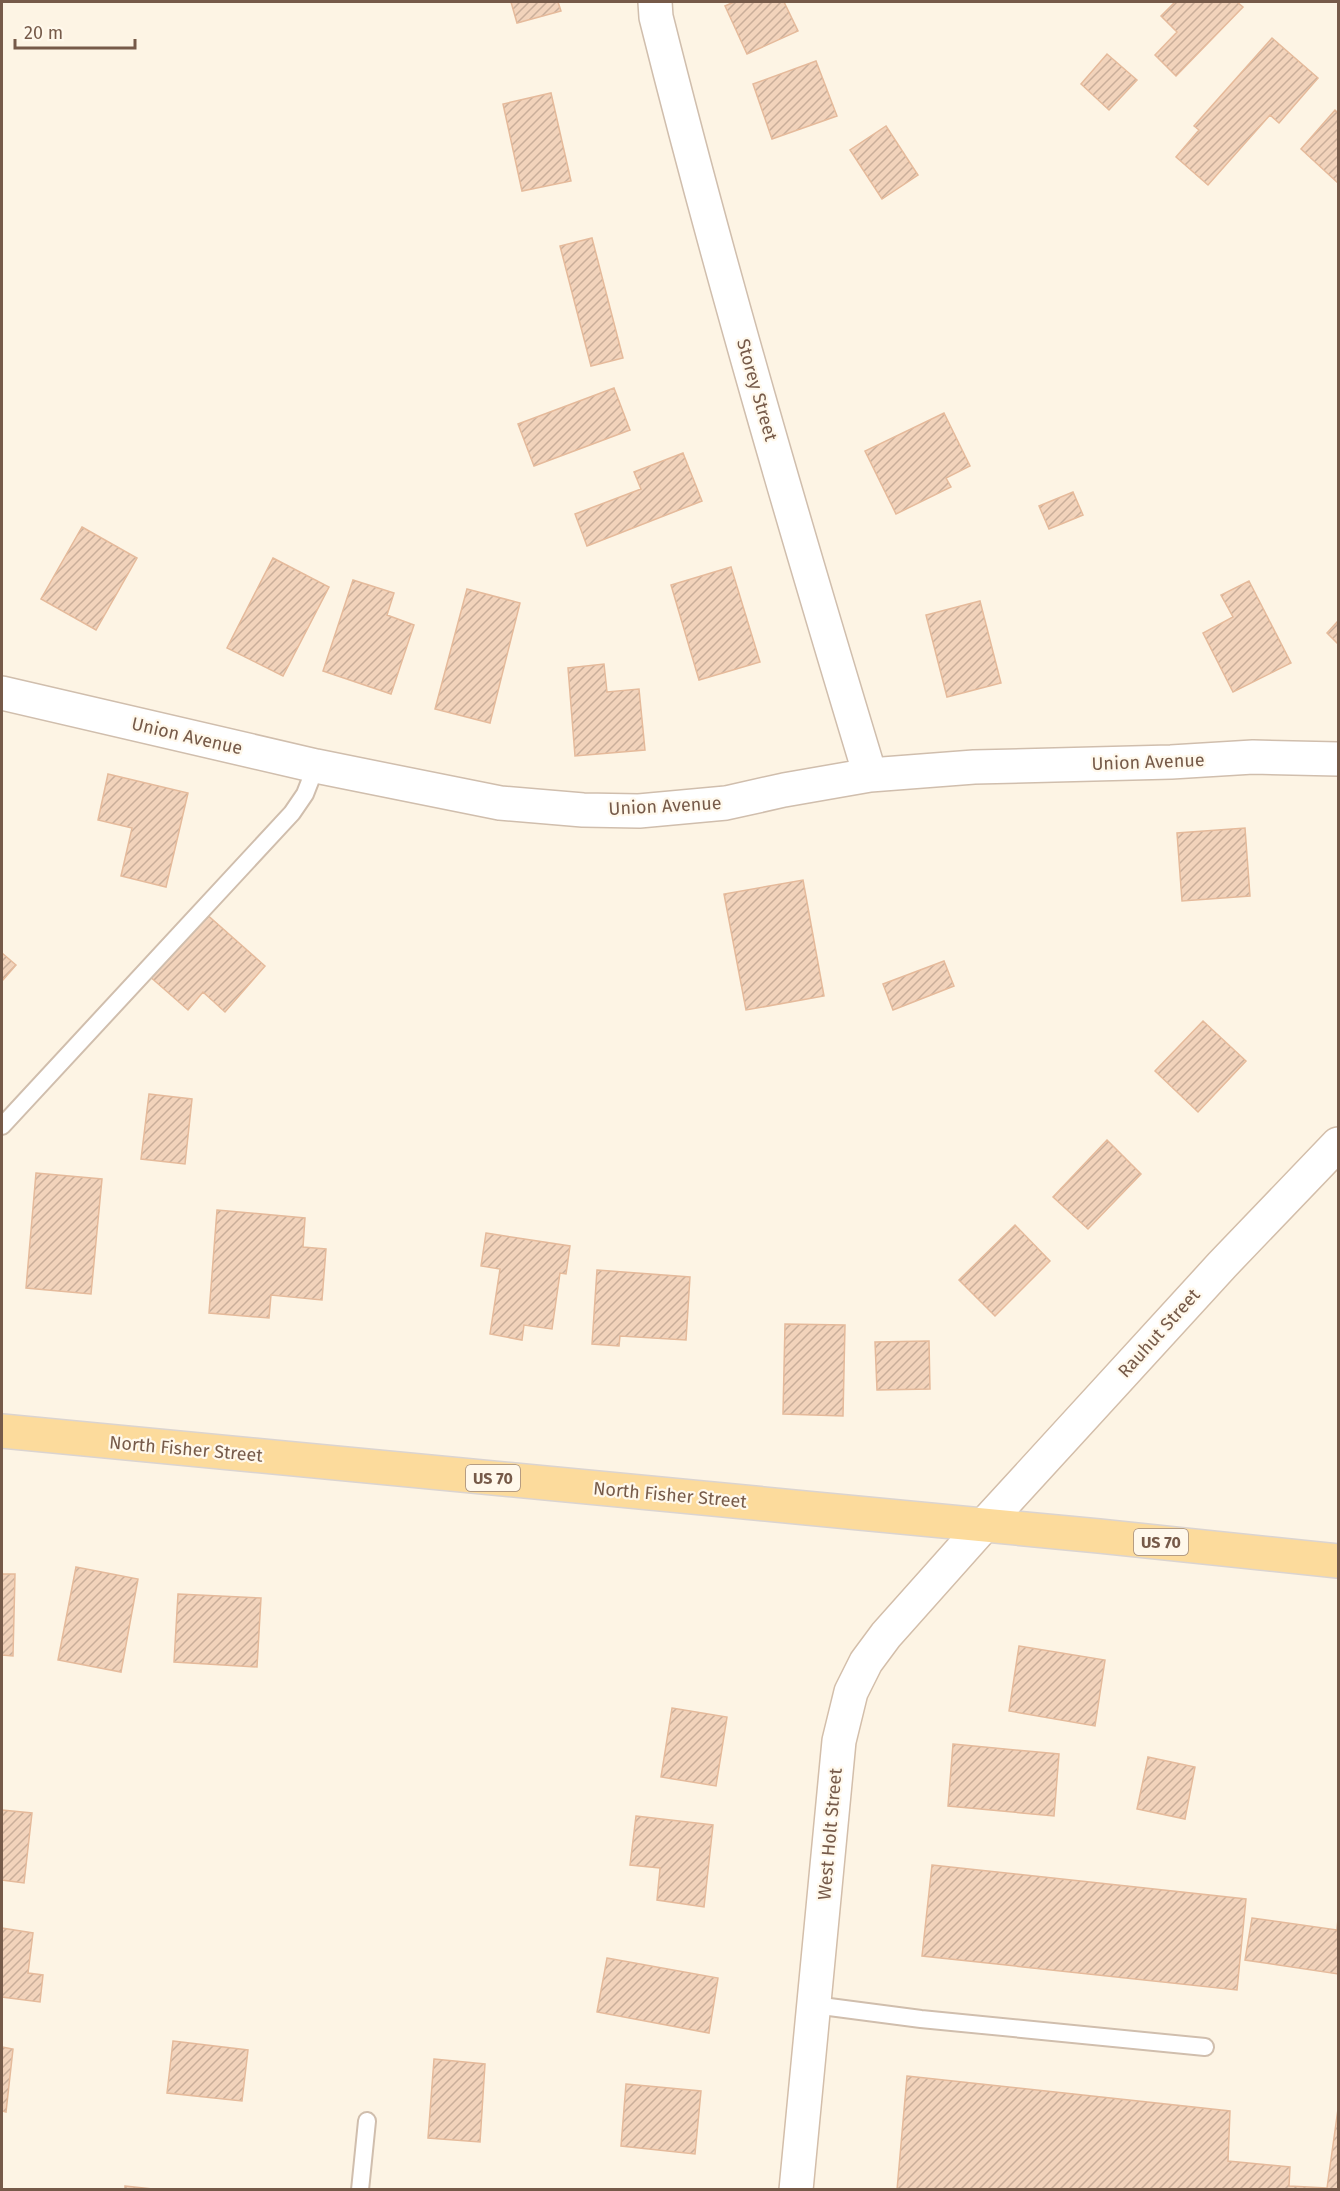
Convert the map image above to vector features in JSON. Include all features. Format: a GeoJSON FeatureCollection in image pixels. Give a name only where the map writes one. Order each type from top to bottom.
{"type":"FeatureCollection","features":[{"type":"Feature","properties":{"kind":"main road","name":"North Fisher Street"},"geometry":{"type":"LineString","coordinates":[[2,1431],[1338,1561]]}},
{"type":"Feature","properties":{"kind":"street","name":"Storey Street"},"geometry":{"type":"LineString","coordinates":[[655,2],[656,17],[688,144],[806,565],[870,775]]}},
{"type":"Feature","properties":{"kind":"street","name":"Union Avenue"},"geometry":{"type":"LineString","coordinates":[[2,693],[316,766],[500,803],[584,810],[639,810],[726,803],[870,775],[974,767],[1172,762],[1253,757],[1338,759]]}},
{"type":"Feature","properties":{"kind":"street","name":"Rauhut Street"},"geometry":{"type":"LineString","coordinates":[[984,1525],[1222,1265],[1338,1144]]}},
{"type":"Feature","properties":{"kind":"street","name":"West Holt Street"},"geometry":{"type":"LineString","coordinates":[[796,2190],[839,1741],[851,1692],[866,1662],[886,1635],[984,1525]]}},
{"type":"Feature","properties":{"kind":"lane"},"geometry":{"type":"LineString","coordinates":[[2,1126],[292,813],[305,794],[316,766]]}},
{"type":"Feature","properties":{"kind":"lane"},"geometry":{"type":"LineString","coordinates":[[814,2005],[921,2019],[1205,2047]]}},
{"type":"Feature","properties":{"kind":"lane"},"geometry":{"type":"LineString","coordinates":[[360,2190],[367,2121]]}},
{"type":"Feature","properties":{"kind":"building"},"geometry":{"type":"Polygon","coordinates":[[[511,2],[558,2],[561,11],[517,23],[511,2]]]}},
{"type":"Feature","properties":{"kind":"building"},"geometry":{"type":"Polygon","coordinates":[[[734,2],[784,2],[798,31],[747,54],[725,6],[734,2]]]}},
{"type":"Feature","properties":{"kind":"building"},"geometry":{"type":"Polygon","coordinates":[[[1175,2],[1237,2],[1243,7],[1176,76],[1155,55],[1177,32],[1161,16],[1175,2]]]}},
{"type":"Feature","properties":{"kind":"building"},"geometry":{"type":"Polygon","coordinates":[[[1272,38],[1318,78],[1279,123],[1270,115],[1208,185],[1176,157],[1199,130],[1194,126],[1272,38]]]}},
{"type":"Feature","properties":{"kind":"building"},"geometry":{"type":"Polygon","coordinates":[[[1107,54],[1137,80],[1109,110],[1081,84],[1107,54]]]}},
{"type":"Feature","properties":{"kind":"building"},"geometry":{"type":"Polygon","coordinates":[[[816,61],[837,116],[772,139],[753,84],[816,61]]]}},
{"type":"Feature","properties":{"kind":"building"},"geometry":{"type":"Polygon","coordinates":[[[551,93],[571,181],[522,191],[503,104],[551,93]]]}},
{"type":"Feature","properties":{"kind":"building"},"geometry":{"type":"Polygon","coordinates":[[[1335,110],[1338,113],[1338,183],[1301,149],[1335,110]]]}},
{"type":"Feature","properties":{"kind":"building"},"geometry":{"type":"Polygon","coordinates":[[[886,126],[918,175],[882,199],[850,150],[886,126]]]}},
{"type":"Feature","properties":{"kind":"building"},"geometry":{"type":"Polygon","coordinates":[[[592,238],[623,358],[591,366],[560,246],[592,238]]]}},
{"type":"Feature","properties":{"kind":"building"},"geometry":{"type":"Polygon","coordinates":[[[614,388],[630,430],[534,466],[518,424],[614,388]]]}},
{"type":"Feature","properties":{"kind":"building"},"geometry":{"type":"Polygon","coordinates":[[[944,413],[970,466],[946,478],[951,487],[896,514],[865,451],[944,413]]]}},
{"type":"Feature","properties":{"kind":"building"},"geometry":{"type":"Polygon","coordinates":[[[683,453],[702,501],[587,546],[575,514],[641,489],[634,472],[683,453]]]}},
{"type":"Feature","properties":{"kind":"building"},"geometry":{"type":"Polygon","coordinates":[[[1073,492],[1083,515],[1049,529],[1039,506],[1073,492]]]}},
{"type":"Feature","properties":{"kind":"building"},"geometry":{"type":"Polygon","coordinates":[[[82,527],[137,558],[96,630],[41,599],[82,527]]]}},
{"type":"Feature","properties":{"kind":"building"},"geometry":{"type":"Polygon","coordinates":[[[273,558],[329,587],[283,676],[227,648],[273,558]]]}},
{"type":"Feature","properties":{"kind":"building"},"geometry":{"type":"Polygon","coordinates":[[[731,567],[760,662],[699,680],[671,585],[731,567]]]}},
{"type":"Feature","properties":{"kind":"building"},"geometry":{"type":"Polygon","coordinates":[[[353,580],[394,593],[387,615],[414,625],[391,694],[323,671],[353,580]]]}},
{"type":"Feature","properties":{"kind":"building"},"geometry":{"type":"Polygon","coordinates":[[[1249,581],[1291,663],[1233,692],[1203,633],[1233,617],[1221,595],[1249,581]]]}},
{"type":"Feature","properties":{"kind":"building"},"geometry":{"type":"Polygon","coordinates":[[[467,589],[520,603],[490,723],[435,709],[467,589]]]}},
{"type":"Feature","properties":{"kind":"building"},"geometry":{"type":"Polygon","coordinates":[[[980,601],[1001,683],[947,697],[926,615],[980,601]]]}},
{"type":"Feature","properties":{"kind":"building"},"geometry":{"type":"Polygon","coordinates":[[[1338,621],[1338,644],[1327,633],[1338,621]]]}},
{"type":"Feature","properties":{"kind":"building"},"geometry":{"type":"Polygon","coordinates":[[[604,664],[607,692],[639,689],[645,750],[575,756],[568,668],[604,664]]]}},
{"type":"Feature","properties":{"kind":"building"},"geometry":{"type":"Polygon","coordinates":[[[108,774],[188,793],[166,887],[121,876],[132,828],[98,820],[108,774]]]}},
{"type":"Feature","properties":{"kind":"building"},"geometry":{"type":"Polygon","coordinates":[[[1245,828],[1250,896],[1182,901],[1177,833],[1245,828]]]}},
{"type":"Feature","properties":{"kind":"building"},"geometry":{"type":"Polygon","coordinates":[[[803,880],[824,996],[746,1010],[724,894],[803,880]]]}},
{"type":"Feature","properties":{"kind":"building"},"geometry":{"type":"Polygon","coordinates":[[[204,912],[265,966],[225,1012],[203,992],[188,1010],[148,975],[204,912]]]}},
{"type":"Feature","properties":{"kind":"building"},"geometry":{"type":"Polygon","coordinates":[[[2,953],[16,965],[2,981],[2,953]]]}},
{"type":"Feature","properties":{"kind":"building"},"geometry":{"type":"Polygon","coordinates":[[[944,961],[954,986],[893,1010],[883,984],[944,961]]]}},
{"type":"Feature","properties":{"kind":"building"},"geometry":{"type":"Polygon","coordinates":[[[1203,1021],[1246,1061],[1198,1112],[1155,1071],[1203,1021]]]}},
{"type":"Feature","properties":{"kind":"building"},"geometry":{"type":"Polygon","coordinates":[[[149,1094],[192,1099],[185,1164],[141,1159],[149,1094]]]}},
{"type":"Feature","properties":{"kind":"building"},"geometry":{"type":"Polygon","coordinates":[[[1107,1140],[1141,1174],[1088,1229],[1053,1197],[1107,1140]]]}},
{"type":"Feature","properties":{"kind":"building"},"geometry":{"type":"Polygon","coordinates":[[[36,1173],[102,1179],[91,1294],[26,1288],[36,1173]]]}},
{"type":"Feature","properties":{"kind":"building"},"geometry":{"type":"Polygon","coordinates":[[[217,1210],[305,1218],[303,1247],[326,1249],[322,1300],[271,1295],[269,1318],[209,1313],[217,1210]]]}},
{"type":"Feature","properties":{"kind":"building"},"geometry":{"type":"Polygon","coordinates":[[[1015,1225],[1050,1261],[995,1316],[959,1280],[1015,1225]]]}},
{"type":"Feature","properties":{"kind":"building"},"geometry":{"type":"Polygon","coordinates":[[[486,1233],[570,1246],[566,1274],[560,1273],[552,1329],[524,1325],[522,1340],[490,1334],[500,1269],[481,1266],[486,1233]]]}},
{"type":"Feature","properties":{"kind":"building"},"geometry":{"type":"Polygon","coordinates":[[[597,1270],[690,1277],[686,1340],[620,1336],[619,1346],[592,1344],[597,1270]]]}},
{"type":"Feature","properties":{"kind":"building"},"geometry":{"type":"Polygon","coordinates":[[[785,1324],[845,1325],[843,1416],[783,1414],[785,1324]]]}},
{"type":"Feature","properties":{"kind":"building"},"geometry":{"type":"Polygon","coordinates":[[[929,1341],[930,1389],[877,1390],[875,1342],[929,1341]]]}},
{"type":"Feature","properties":{"kind":"building"},"geometry":{"type":"Polygon","coordinates":[[[76,1567],[138,1579],[121,1672],[58,1660],[76,1567]]]}},
{"type":"Feature","properties":{"kind":"building"},"geometry":{"type":"Polygon","coordinates":[[[2,1574],[15,1574],[13,1656],[2,1655],[2,1574]]]}},
{"type":"Feature","properties":{"kind":"building"},"geometry":{"type":"Polygon","coordinates":[[[178,1594],[261,1598],[257,1667],[174,1662],[178,1594]]]}},
{"type":"Feature","properties":{"kind":"building"},"geometry":{"type":"Polygon","coordinates":[[[1019,1646],[1105,1660],[1095,1726],[1009,1711],[1019,1646]]]}},
{"type":"Feature","properties":{"kind":"building"},"geometry":{"type":"Polygon","coordinates":[[[672,1708],[727,1717],[716,1786],[661,1777],[672,1708]]]}},
{"type":"Feature","properties":{"kind":"building"},"geometry":{"type":"Polygon","coordinates":[[[953,1744],[1059,1754],[1054,1816],[948,1806],[953,1744]]]}},
{"type":"Feature","properties":{"kind":"building"},"geometry":{"type":"Polygon","coordinates":[[[1148,1757],[1195,1767],[1185,1819],[1137,1809],[1148,1757]]]}},
{"type":"Feature","properties":{"kind":"building"},"geometry":{"type":"Polygon","coordinates":[[[2,1810],[32,1813],[24,1883],[2,1880],[2,1810]]]}},
{"type":"Feature","properties":{"kind":"building"},"geometry":{"type":"Polygon","coordinates":[[[636,1816],[713,1825],[704,1907],[657,1900],[660,1868],[630,1865],[636,1816]]]}},
{"type":"Feature","properties":{"kind":"building"},"geometry":{"type":"Polygon","coordinates":[[[932,1865],[1246,1899],[1237,1990],[922,1956],[932,1865]]]}},
{"type":"Feature","properties":{"kind":"building"},"geometry":{"type":"Polygon","coordinates":[[[1252,1918],[1337,1930],[1338,1919],[1338,1974],[1245,1960],[1252,1918]]]}},
{"type":"Feature","properties":{"kind":"building"},"geometry":{"type":"Polygon","coordinates":[[[2,1928],[33,1933],[28,1973],[43,1975],[40,2002],[2,1997],[2,1928]]]}},
{"type":"Feature","properties":{"kind":"building"},"geometry":{"type":"Polygon","coordinates":[[[607,1958],[718,1978],[709,2033],[597,2012],[607,1958]]]}},
{"type":"Feature","properties":{"kind":"building"},"geometry":{"type":"Polygon","coordinates":[[[173,2041],[248,2050],[242,2101],[167,2093],[173,2041]]]}},
{"type":"Feature","properties":{"kind":"building"},"geometry":{"type":"Polygon","coordinates":[[[2,2047],[13,2049],[6,2112],[2,2111],[2,2047]]]}},
{"type":"Feature","properties":{"kind":"building"},"geometry":{"type":"Polygon","coordinates":[[[434,2059],[485,2064],[480,2142],[428,2138],[434,2059]]]}},
{"type":"Feature","properties":{"kind":"building"},"geometry":{"type":"Polygon","coordinates":[[[907,2076],[1230,2111],[1228,2161],[1290,2167],[1289,2186],[1327,2188],[1338,2109],[1338,2190],[897,2190],[907,2076]]]}},
{"type":"Feature","properties":{"kind":"building"},"geometry":{"type":"Polygon","coordinates":[[[626,2084],[701,2091],[695,2154],[621,2146],[626,2084]]]}},
{"type":"Feature","properties":{"kind":"building"},"geometry":{"type":"Polygon","coordinates":[[[125,2186],[162,2190],[125,2190],[125,2186]]]}}]}
